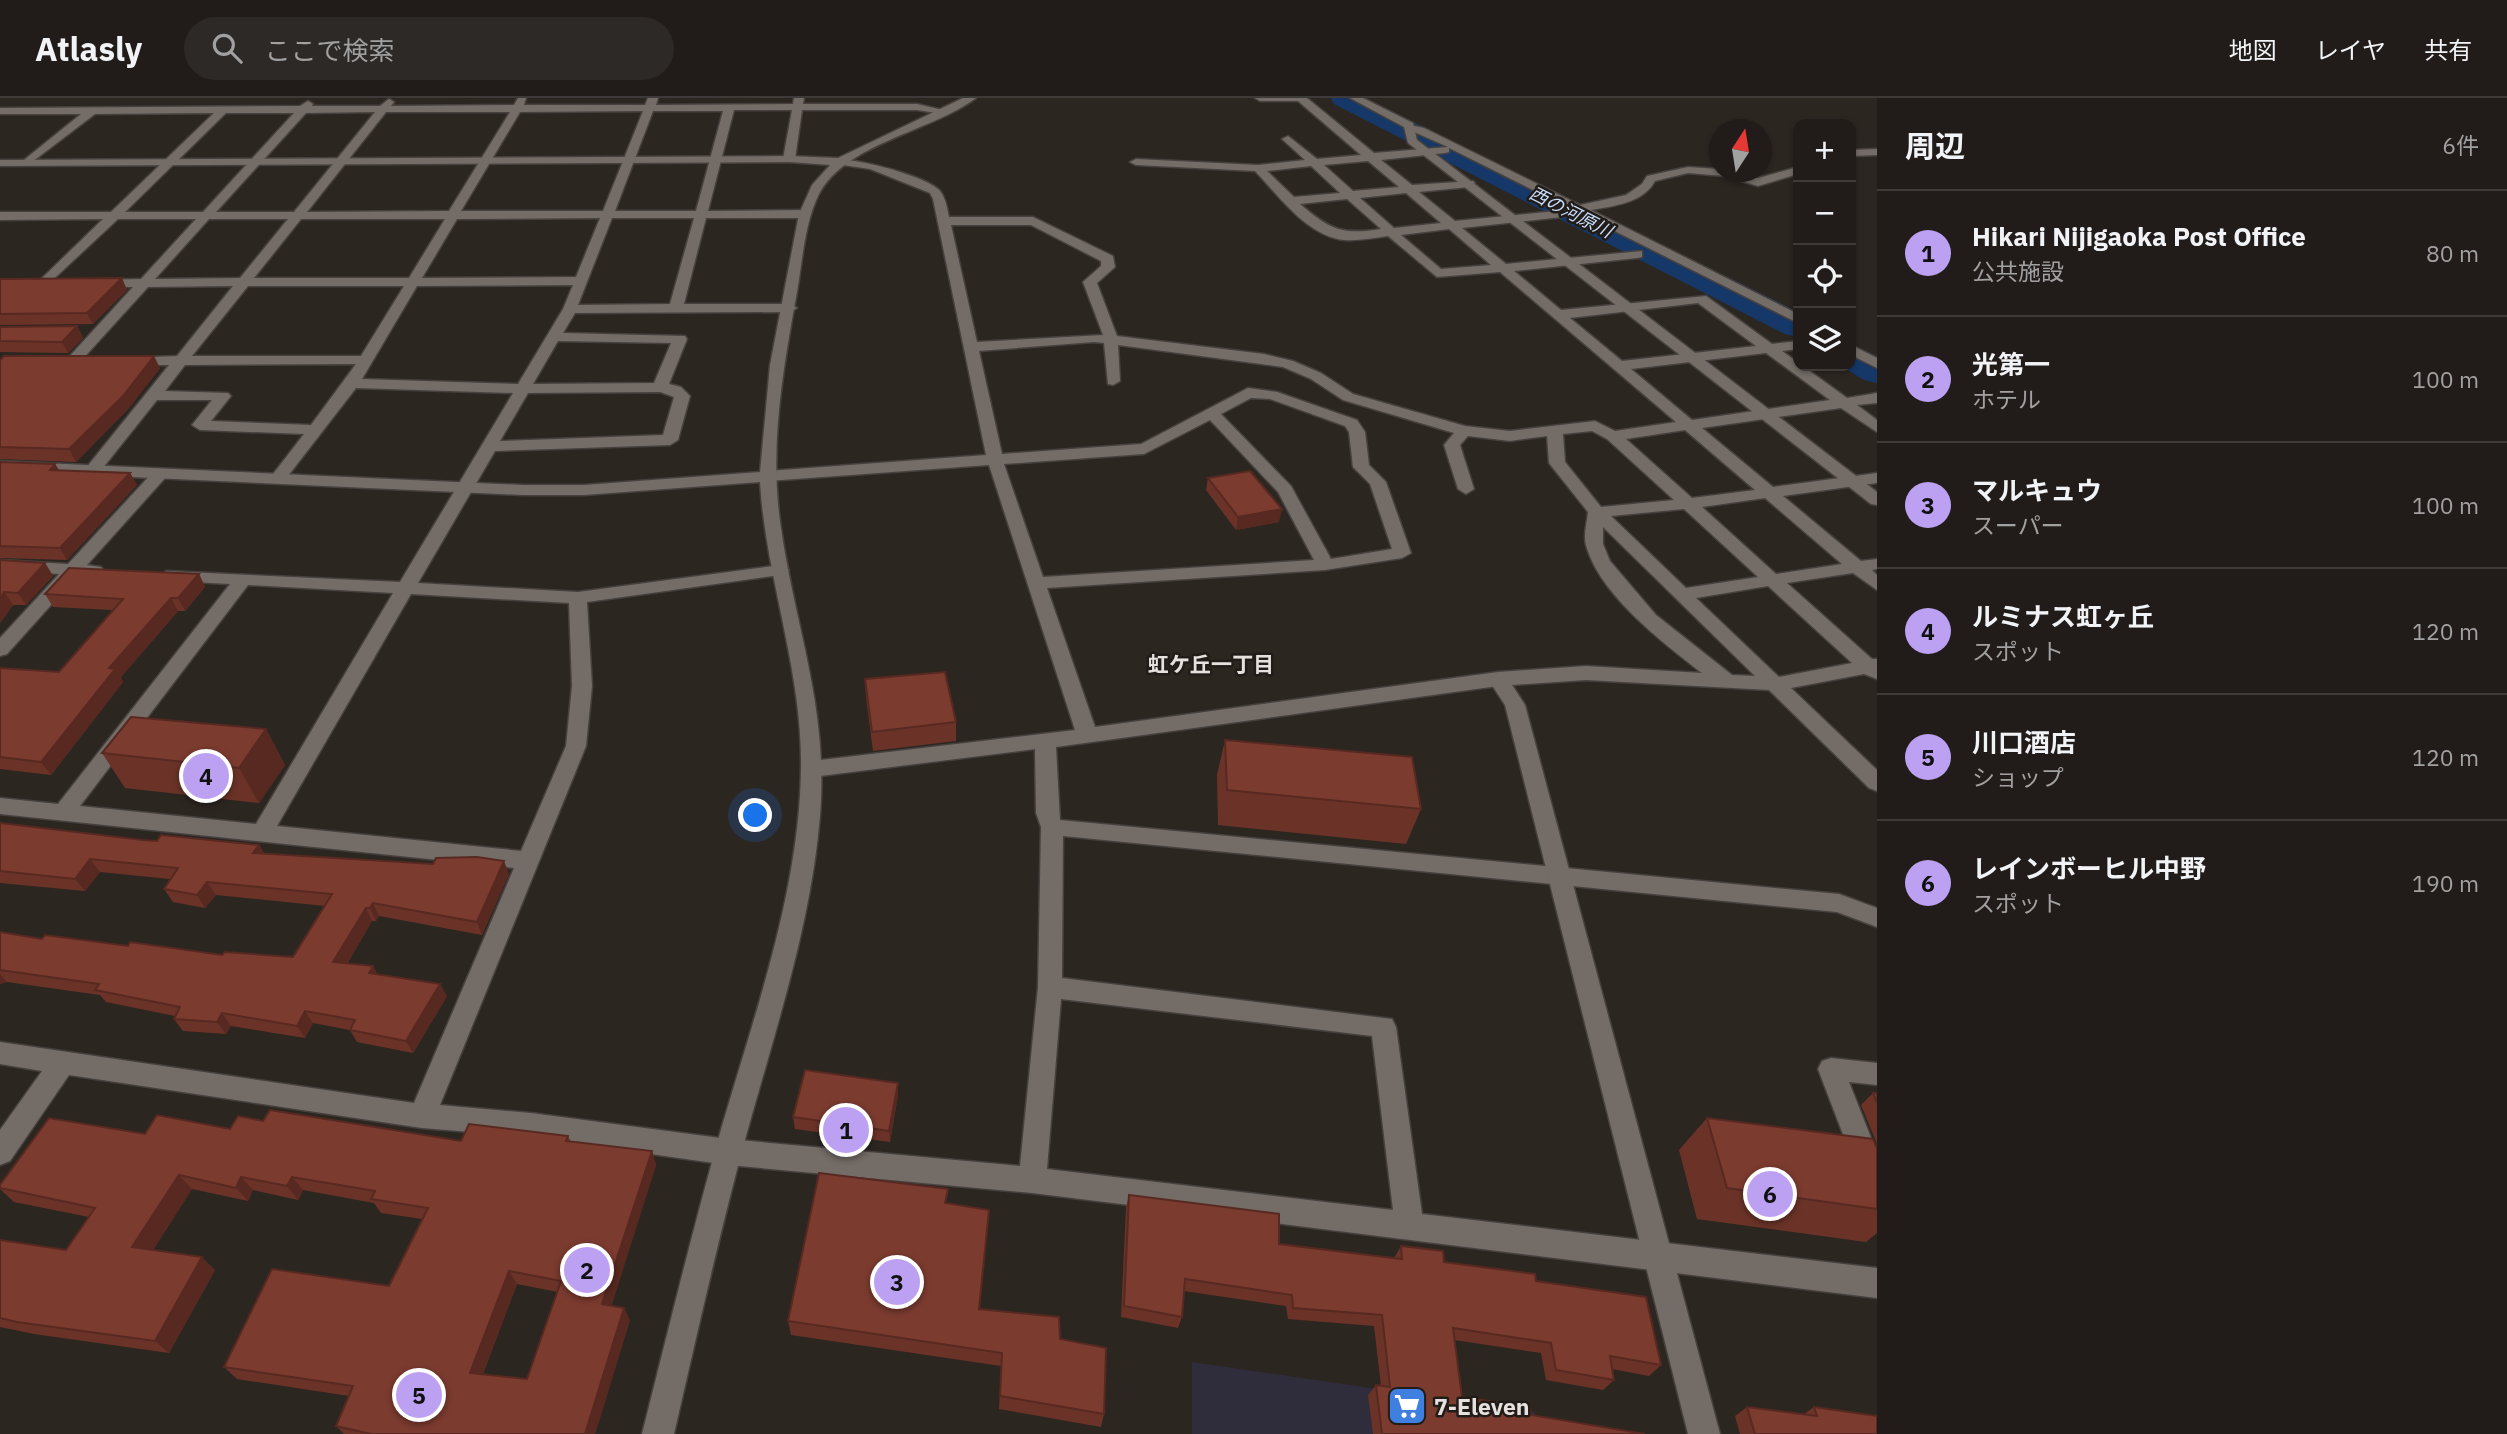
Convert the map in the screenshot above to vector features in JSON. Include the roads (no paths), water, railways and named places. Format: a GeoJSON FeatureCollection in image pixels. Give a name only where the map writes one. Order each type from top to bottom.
{"type":"FeatureCollection","features":[{"type":"Feature","properties":{"kind":"street"},"geometry":{"type":"LineString","coordinates":[[28,162],[107,98]]}},
{"type":"Feature","properties":{"kind":"street"},"geometry":{"type":"LineString","coordinates":[[174,111],[188,98]]}},
{"type":"Feature","properties":{"kind":"street"},"geometry":{"type":"LineString","coordinates":[[313,98],[100,331],[67,361],[367,360]]}},
{"type":"Feature","properties":{"kind":"street"},"geometry":{"type":"LineString","coordinates":[[92,471],[156,395],[392,98]]}},
{"type":"Feature","properties":{"kind":"street"},"geometry":{"type":"LineString","coordinates":[[278,478],[367,360],[523,98]]}},
{"type":"Feature","properties":{"kind":"street"},"geometry":{"type":"LineString","coordinates":[[1260,98],[1299,98],[1877,584]]}},
{"type":"Feature","properties":{"kind":"street"},"geometry":{"type":"LineString","coordinates":[[1355,98],[1406,122],[1412,141],[1877,500]]}},
{"type":"Feature","properties":{"kind":"street"},"geometry":{"type":"LineString","coordinates":[[0,111],[516,109],[651,103],[729,108],[799,103],[917,107],[958,102]]}},
{"type":"Feature","properties":{"kind":"street"},"geometry":{"type":"LineString","coordinates":[[658,1434],[728,1152],[781,967],[804,855],[812,769],[806,694],[780,570],[768,476],[769,418],[805,215],[811,194],[825,174],[840,162],[958,102]]}},
{"type":"Feature","properties":{"kind":"street"},"geometry":{"type":"LineString","coordinates":[[261,834],[570,309],[651,103]]}},
{"type":"Feature","properties":{"kind":"street"},"geometry":{"type":"LineString","coordinates":[[789,159],[799,103]]}},
{"type":"Feature","properties":{"kind":"street"},"geometry":{"type":"LineString","coordinates":[[677,308],[729,108]]}},
{"type":"Feature","properties":{"kind":"street"},"geometry":{"type":"LineString","coordinates":[[222,111],[39,284],[581,281]]}},
{"type":"Feature","properties":{"kind":"street"},"geometry":{"type":"LineString","coordinates":[[1410,131],[1424,131],[1448,149],[1577,209],[1793,317]]}},
{"type":"Feature","properties":{"kind":"street"},"geometry":{"type":"LineString","coordinates":[[1288,139],[1437,273],[1502,269],[1637,254]]}},
{"type":"Feature","properties":{"kind":"street"},"geometry":{"type":"LineString","coordinates":[[1136,162],[1258,168],[1448,149]]}},
{"type":"Feature","properties":{"kind":"street"},"geometry":{"type":"LineString","coordinates":[[1856,153],[1877,152]]}},
{"type":"Feature","properties":{"kind":"street"},"geometry":{"type":"LineString","coordinates":[[0,163],[789,159],[872,166],[934,191],[946,221],[995,460],[1087,735]]}},
{"type":"Feature","properties":{"kind":"street"},"geometry":{"type":"LineString","coordinates":[[1258,168],[1314,222],[1344,236],[1562,213]]}},
{"type":"Feature","properties":{"kind":"street"},"geometry":{"type":"LineString","coordinates":[[1577,209],[1635,195],[1644,190],[1651,178],[1667,173],[1688,170],[1724,173],[1758,182],[1793,172]]}},
{"type":"Feature","properties":{"kind":"street"},"geometry":{"type":"LineString","coordinates":[[1293,201],[1469,183]]}},
{"type":"Feature","properties":{"kind":"street"},"geometry":{"type":"LineString","coordinates":[[0,216],[805,215]]}},
{"type":"Feature","properties":{"kind":"street"},"geometry":{"type":"LineString","coordinates":[[946,221],[1032,221],[1108,259],[1108,267],[1090,282],[1110,332],[1113,381]]}},
{"type":"Feature","properties":{"kind":"street"},"geometry":{"type":"LineString","coordinates":[[1557,315],[1701,299],[1877,427]]}},
{"type":"Feature","properties":{"kind":"street"},"geometry":{"type":"LineString","coordinates":[[570,309],[790,308]]}},
{"type":"Feature","properties":{"kind":"street"},"geometry":{"type":"LineString","coordinates":[[75,331],[100,331]]}},
{"type":"Feature","properties":{"kind":"street"},"geometry":{"type":"LineString","coordinates":[[554,337],[680,339],[660,387]]}},
{"type":"Feature","properties":{"kind":"street"},"geometry":{"type":"LineString","coordinates":[[970,347],[1057,339],[1109,339],[1289,364],[1316,376],[1348,397],[1464,431],[1510,436],[1595,426],[1613,436],[1874,669]]}},
{"type":"Feature","properties":{"kind":"street"},"geometry":{"type":"LineString","coordinates":[[1618,366],[1793,345]]}},
{"type":"Feature","properties":{"kind":"street"},"geometry":{"type":"LineString","coordinates":[[1856,352],[1877,364]]}},
{"type":"Feature","properties":{"kind":"street"},"geometry":{"type":"LineString","coordinates":[[352,383],[521,389],[660,387],[676,390],[682,397],[670,440],[491,446]]}},
{"type":"Feature","properties":{"kind":"street"},"geometry":{"type":"LineString","coordinates":[[0,466],[584,490],[1144,449],[1248,393],[1272,395],[1351,423],[1357,432],[1361,467],[1378,482],[1402,553],[1325,565],[1036,583]]}},
{"type":"Feature","properties":{"kind":"street"},"geometry":{"type":"LineString","coordinates":[[156,395],[222,396],[200,425],[315,430]]}},
{"type":"Feature","properties":{"kind":"street"},"geometry":{"type":"LineString","coordinates":[[1326,414],[1348,397]]}},
{"type":"Feature","properties":{"kind":"street"},"geometry":{"type":"LineString","coordinates":[[1613,436],[1877,398]]}},
{"type":"Feature","properties":{"kind":"street"},"geometry":{"type":"LineString","coordinates":[[1209,413],[1217,418],[1285,491],[1325,565]]}},
{"type":"Feature","properties":{"kind":"street"},"geometry":{"type":"LineString","coordinates":[[1555,430],[1557,463],[1597,512],[1877,783]]}},
{"type":"Feature","properties":{"kind":"street"},"geometry":{"type":"LineString","coordinates":[[1464,431],[1452,445],[1466,489]]}},
{"type":"Feature","properties":{"kind":"street"},"geometry":{"type":"LineString","coordinates":[[0,650],[160,474]]}},
{"type":"Feature","properties":{"kind":"street"},"geometry":{"type":"LineString","coordinates":[[1597,512],[1688,504],[1877,478]]}},
{"type":"Feature","properties":{"kind":"street"},"geometry":{"type":"LineString","coordinates":[[1597,512],[1593,542],[1603,567],[1671,638],[1727,681]]}},
{"type":"Feature","properties":{"kind":"street"},"geometry":{"type":"LineString","coordinates":[[1683,594],[1877,564]]}},
{"type":"Feature","properties":{"kind":"street"},"geometry":{"type":"LineString","coordinates":[[0,565],[112,572]]}},
{"type":"Feature","properties":{"kind":"street"},"geometry":{"type":"LineString","coordinates":[[151,574],[578,598],[780,570]]}},
{"type":"Feature","properties":{"kind":"street"},"geometry":{"type":"LineString","coordinates":[[64,813],[243,579]]}},
{"type":"Feature","properties":{"kind":"street"},"geometry":{"type":"LineString","coordinates":[[422,1116],[576,746],[582,686],[578,598]]}},
{"type":"Feature","properties":{"kind":"street"},"geometry":{"type":"LineString","coordinates":[[812,769],[1214,720],[1498,680],[1586,673],[1776,684],[1874,669]]}},
{"type":"Feature","properties":{"kind":"street"},"geometry":{"type":"LineString","coordinates":[[1498,680],[1515,705],[1704,1434]]}},
{"type":"Feature","properties":{"kind":"street"},"geometry":{"type":"LineString","coordinates":[[1032,1180],[1049,987],[1052,827],[1046,813],[1045,740]]}},
{"type":"Feature","properties":{"kind":"street"},"geometry":{"type":"LineString","coordinates":[[0,806],[530,860]]}},
{"type":"Feature","properties":{"kind":"street"},"geometry":{"type":"LineString","coordinates":[[1052,827],[1839,903],[1877,919]]}},
{"type":"Feature","properties":{"kind":"street"},"geometry":{"type":"LineString","coordinates":[[1049,987],[1383,1027],[1409,1225]]}},
{"type":"Feature","properties":{"kind":"street"},"geometry":{"type":"LineString","coordinates":[[0,1053],[422,1116],[531,1125],[728,1152],[1032,1180],[1877,1283]]}},
{"type":"Feature","properties":{"kind":"street"},"geometry":{"type":"LineString","coordinates":[[0,1152],[62,1063]]}},
{"type":"Feature","properties":{"kind":"street"},"geometry":{"type":"LineString","coordinates":[[1877,1074],[1831,1069],[1877,1188]]}},
{"type":"Feature","properties":{"kind":"waterway","name":"西の河原川"},"geometry":{"type":"LineString","coordinates":[[1344,98],[1793,323]]}},
{"type":"Feature","properties":{"kind":"waterway","name":"西の河原川"},"geometry":{"type":"LineString","coordinates":[[1856,359],[1877,372]]}},
{"type":"Feature","properties":{"kind":"place","name":"ルミナス虹ヶ丘"},"geometry":{"type":"Point","coordinates":[206,776]}},
{"type":"Feature","properties":{"kind":"place","name":"Hikari Nijigaoka Post Office"},"geometry":{"type":"Point","coordinates":[846,1130]}},
{"type":"Feature","properties":{"kind":"place","name":"レインボーヒル中野"},"geometry":{"type":"Point","coordinates":[1770,1194]}},
{"type":"Feature","properties":{"kind":"place","name":"光第一"},"geometry":{"type":"Point","coordinates":[587,1270]}},
{"type":"Feature","properties":{"kind":"place","name":"マルキュウ"},"geometry":{"type":"Point","coordinates":[897,1282]}},
{"type":"Feature","properties":{"kind":"place","name":"川口酒店"},"geometry":{"type":"Point","coordinates":[419,1395]}},
{"type":"Feature","properties":{"kind":"place","name":"7-Eleven"},"geometry":{"type":"Point","coordinates":[1407,1406]}},
{"type":"Feature","properties":{"kind":"district","name":"虹ケ丘一丁目"},"geometry":{"type":"Point","coordinates":[1211,664]}}]}
